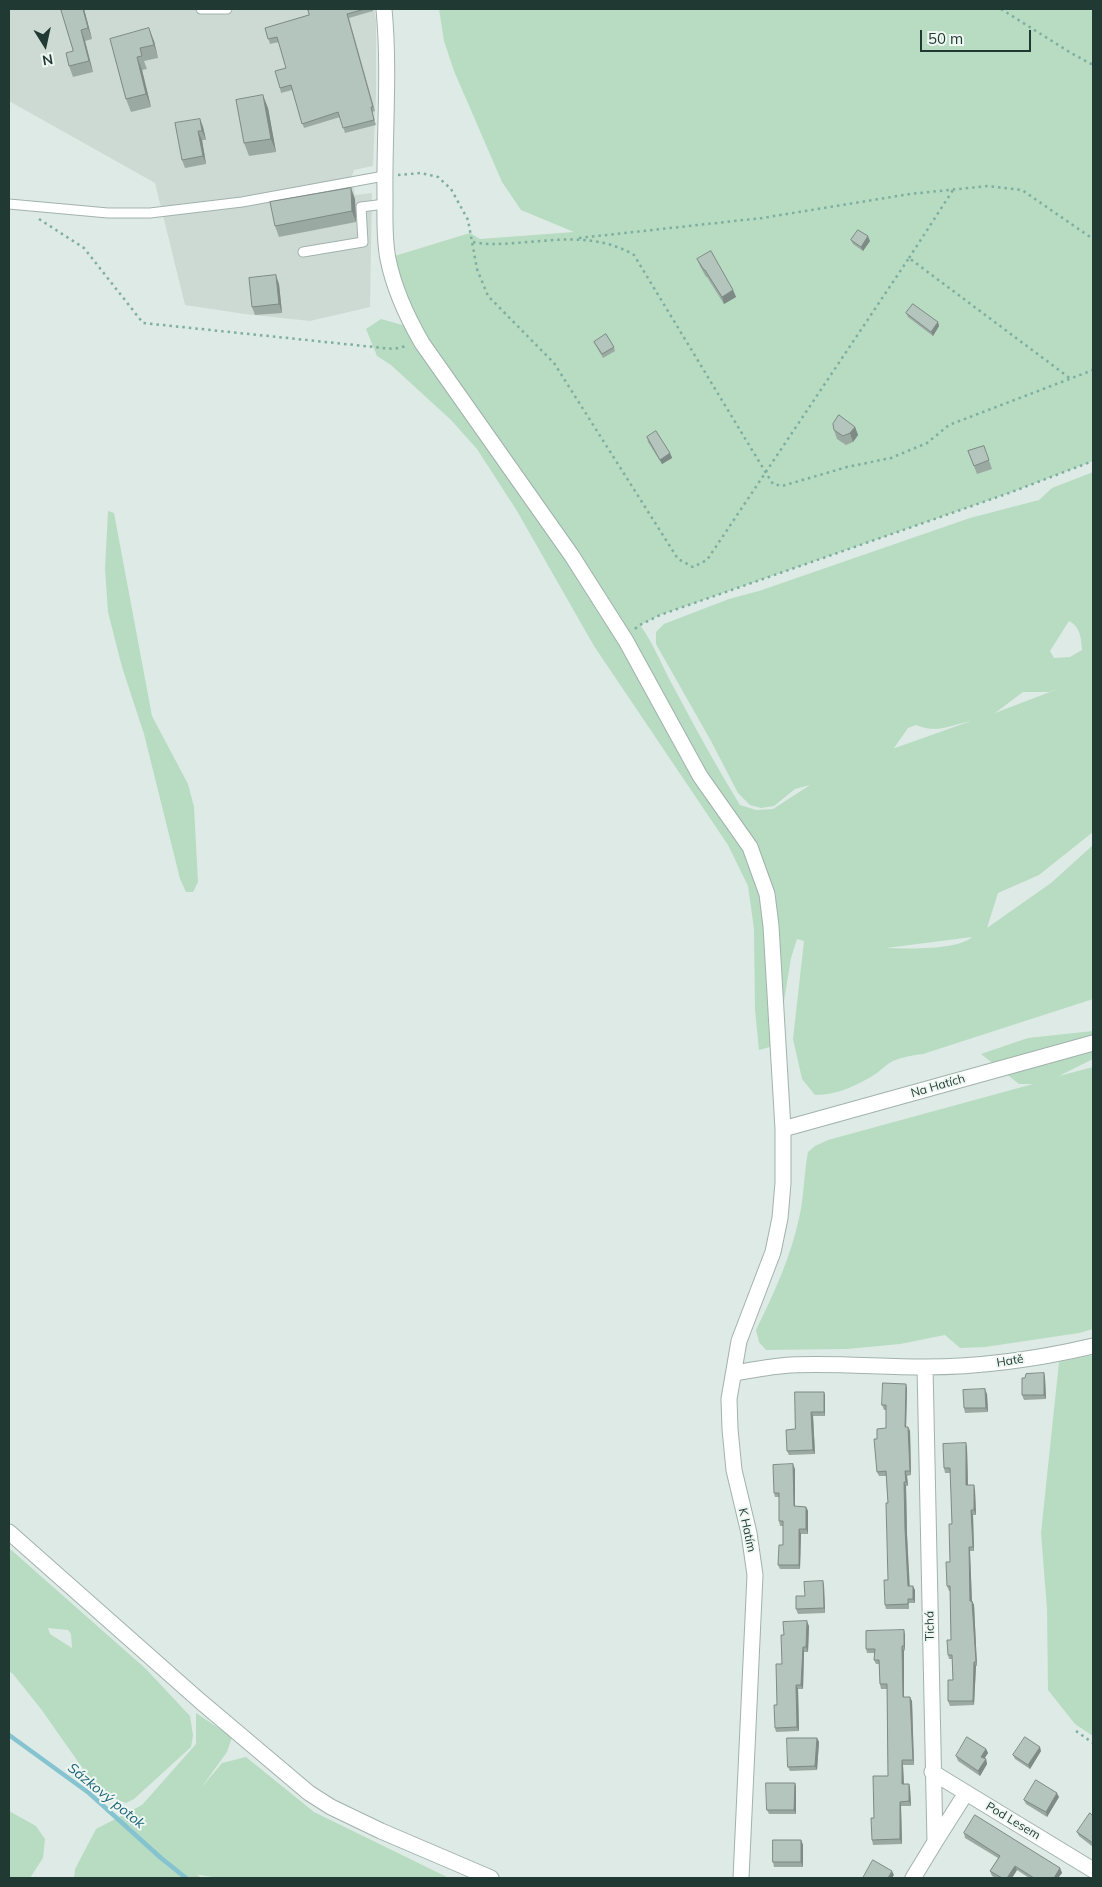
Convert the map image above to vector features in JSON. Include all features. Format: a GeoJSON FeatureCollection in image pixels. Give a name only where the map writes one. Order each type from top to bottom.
{"type":"FeatureCollection","features":[{"type":"Feature","properties":{"kind":"street","name":"K Hatím"},"geometry":{"type":"LineString","coordinates":[[384,9],[387,41],[384,176],[388,258],[396,288],[410,322],[422,343],[572,556],[626,641],[696,768],[750,847],[767,894],[771,926],[783,1129],[783,1183],[780,1218],[770,1261],[739,1342],[734,1360],[735,1373],[730,1399],[734,1470],[749,1532],[755,1575],[741,1878]]}},
{"type":"Feature","properties":{"kind":"street","name":"Na Hatích"},"geometry":{"type":"LineString","coordinates":[[783,1129],[1093,1043]]}},
{"type":"Feature","properties":{"kind":"street","name":"Hatě"},"geometry":{"type":"LineString","coordinates":[[925,1367],[987,1364],[1093,1346]]}},
{"type":"Feature","properties":{"kind":"street"},"geometry":{"type":"LineString","coordinates":[[735,1373],[790,1365],[855,1364],[925,1367]]}},
{"type":"Feature","properties":{"kind":"street","name":"Tichá"},"geometry":{"type":"LineString","coordinates":[[925,1367],[932,1772],[935,1842]]}},
{"type":"Feature","properties":{"kind":"street"},"geometry":{"type":"LineString","coordinates":[[9,1532],[207,1708],[308,1793],[381,1831],[491,1878]]}},
{"type":"Feature","properties":{"kind":"street","name":"Pod Lesem"},"geometry":{"type":"LineString","coordinates":[[932,1772],[1093,1870]]}},
{"type":"Feature","properties":{"kind":"street"},"geometry":{"type":"LineString","coordinates":[[913,1878],[966,1793]]}},
{"type":"Feature","properties":{"kind":"lane"},"geometry":{"type":"LineString","coordinates":[[201,9],[227,9]]}},
{"type":"Feature","properties":{"kind":"lane"},"geometry":{"type":"LineString","coordinates":[[9,204],[108,213],[150,213],[242,202],[384,176]]}},
{"type":"Feature","properties":{"kind":"lane"},"geometry":{"type":"LineString","coordinates":[[303,252],[363,242],[361,207],[385,204]]}},
{"type":"Feature","properties":{"kind":"path"},"geometry":{"type":"LineString","coordinates":[[1001,9],[1071,53],[1093,64]]}},
{"type":"Feature","properties":{"kind":"path"},"geometry":{"type":"LineString","coordinates":[[384,176],[421,173],[438,177],[451,189],[468,220],[477,270],[488,296],[554,363],[678,559],[693,566],[707,560],[953,190]]}},
{"type":"Feature","properties":{"kind":"path"},"geometry":{"type":"LineString","coordinates":[[473,242],[492,244],[575,238],[762,218],[910,194],[988,186],[1022,190],[1093,239]]}},
{"type":"Feature","properties":{"kind":"path"},"geometry":{"type":"LineString","coordinates":[[38,219],[84,248],[143,323],[393,349],[422,343]]}},
{"type":"Feature","properties":{"kind":"path"},"geometry":{"type":"LineString","coordinates":[[575,238],[619,246],[634,255],[773,484],[782,486],[846,467],[891,458],[927,443],[949,426],[1093,370]]}},
{"type":"Feature","properties":{"kind":"path"},"geometry":{"type":"LineString","coordinates":[[909,258],[1071,379]]}},
{"type":"Feature","properties":{"kind":"path"},"geometry":{"type":"LineString","coordinates":[[626,641],[638,626],[660,615],[1009,493],[1093,461]]}},
{"type":"Feature","properties":{"kind":"path"},"geometry":{"type":"LineString","coordinates":[[1076,1731],[1093,1743]]}},
{"type":"Feature","properties":{"kind":"shaded area"},"geometry":{"type":"Polygon","coordinates":[[[9,9],[374,9],[376,20],[376,95],[373,166],[354,170],[352,176],[355,195],[372,193],[370,307],[310,321],[185,305],[155,183],[9,101],[9,9]]]}},
{"type":"Feature","properties":{"kind":"green space"},"geometry":{"type":"Polygon","coordinates":[[[439,9],[1093,9],[1093,461],[1009,493],[660,615],[640,625],[654,647],[706,746],[740,805],[756,810],[773,809],[810,785],[795,789],[774,806],[761,808],[750,805],[738,793],[656,644],[656,632],[664,624],[729,599],[759,591],[970,518],[1039,500],[1052,488],[1093,472],[1093,832],[1039,875],[998,893],[987,928],[1051,883],[1093,845],[1093,999],[923,1054],[893,1061],[877,1073],[855,1085],[832,1093],[815,1095],[802,1079],[793,1039],[804,941],[797,939],[791,958],[777,1045],[759,1050],[755,1010],[754,929],[748,886],[728,845],[594,646],[517,511],[477,449],[451,420],[391,365],[377,356],[366,329],[381,319],[413,328],[388,258],[470,233],[480,239],[574,232],[521,210],[502,182],[454,71],[444,41],[439,9]],[[1069,621],[1050,651],[1054,658],[1070,657],[1082,650],[1080,634],[1069,621]],[[1063,687],[1049,692],[1023,692],[995,713],[1063,687]],[[971,721],[944,728],[931,729],[916,725],[908,728],[894,748],[971,721]],[[972,937],[886,948],[944,946],[956,944],[972,937]]]}},
{"type":"Feature","properties":{"kind":"green space"},"geometry":{"type":"Polygon","coordinates":[[[108,511],[114,513],[152,716],[188,784],[194,807],[198,882],[193,892],[186,892],[180,879],[144,734],[122,667],[108,612],[105,569],[108,511]]]}},
{"type":"Feature","properties":{"kind":"green space"},"geometry":{"type":"Polygon","coordinates":[[[1093,1031],[1093,1059],[1059,1076],[1093,1067],[1093,1329],[1079,1333],[985,1347],[960,1348],[945,1335],[900,1344],[847,1349],[766,1350],[759,1342],[756,1330],[776,1287],[792,1245],[801,1206],[808,1152],[815,1146],[828,1140],[1033,1084],[1019,1084],[981,1054],[1028,1038],[1093,1031]]]}},
{"type":"Feature","properties":{"kind":"green space"},"geometry":{"type":"Polygon","coordinates":[[[1093,1355],[1093,1736],[1075,1724],[1048,1690],[1047,1609],[1041,1533],[1059,1362],[1093,1355]]]}},
{"type":"Feature","properties":{"kind":"green space"},"geometry":{"type":"Polygon","coordinates":[[[9,1548],[146,1669],[190,1716],[193,1735],[191,1747],[134,1799],[126,1803],[100,1793],[41,1709],[9,1671],[9,1548]],[[48,1628],[50,1634],[72,1648],[71,1634],[68,1630],[48,1628]]]}},
{"type":"Feature","properties":{"kind":"green space"},"geometry":{"type":"Polygon","coordinates":[[[196,1713],[232,1737],[227,1752],[201,1788],[222,1763],[246,1757],[314,1812],[449,1878],[220,1878],[196,1873],[201,1878],[74,1878],[75,1869],[96,1829],[142,1805],[196,1744],[196,1713]]]}},
{"type":"Feature","properties":{"kind":"green space"},"geometry":{"type":"Polygon","coordinates":[[[9,1811],[36,1826],[45,1839],[43,1858],[30,1878],[9,1878],[9,1811]]]}},
{"type":"Feature","properties":{"kind":"building"},"geometry":{"type":"Polygon","coordinates":[[[61,9],[83,9],[88,28],[81,30],[89,61],[69,66],[66,53],[73,51],[61,9]]]}},
{"type":"Feature","properties":{"kind":"building"},"geometry":{"type":"Polygon","coordinates":[[[308,9],[365,9],[347,14],[373,107],[371,107],[374,120],[343,128],[338,112],[302,124],[291,85],[280,88],[275,71],[286,68],[277,37],[268,39],[265,28],[309,15],[308,9]]]}},
{"type":"Feature","properties":{"kind":"building"},"geometry":{"type":"Polygon","coordinates":[[[149,28],[154,45],[140,48],[142,56],[137,57],[146,94],[126,99],[110,39],[149,28]]]}},
{"type":"Feature","properties":{"kind":"building"},"geometry":{"type":"Polygon","coordinates":[[[263,95],[271,139],[244,143],[236,100],[263,95]]]}},
{"type":"Feature","properties":{"kind":"building"},"geometry":{"type":"Polygon","coordinates":[[[200,119],[202,131],[198,131],[203,156],[182,160],[175,123],[200,119]]]}},
{"type":"Feature","properties":{"kind":"building"},"geometry":{"type":"Polygon","coordinates":[[[351,188],[352,211],[275,226],[270,202],[351,188]]]}},
{"type":"Feature","properties":{"kind":"building"},"geometry":{"type":"Polygon","coordinates":[[[858,230],[868,236],[861,247],[851,240],[858,230]]]}},
{"type":"Feature","properties":{"kind":"building"},"geometry":{"type":"Polygon","coordinates":[[[711,251],[733,290],[722,297],[697,259],[711,251]]]}},
{"type":"Feature","properties":{"kind":"building"},"geometry":{"type":"Polygon","coordinates":[[[276,275],[279,304],[252,307],[249,278],[276,275]]]}},
{"type":"Feature","properties":{"kind":"building"},"geometry":{"type":"Polygon","coordinates":[[[913,304],[938,322],[931,332],[906,313],[913,304]]]}},
{"type":"Feature","properties":{"kind":"building"},"geometry":{"type":"Polygon","coordinates":[[[606,334],[614,347],[602,354],[594,342],[606,334]]]}},
{"type":"Feature","properties":{"kind":"building"},"geometry":{"type":"Polygon","coordinates":[[[839,415],[855,427],[850,433],[843,436],[834,430],[833,424],[839,415]]]}},
{"type":"Feature","properties":{"kind":"building"},"geometry":{"type":"Polygon","coordinates":[[[656,431],[670,453],[660,460],[647,437],[656,431]]]}},
{"type":"Feature","properties":{"kind":"building"},"geometry":{"type":"Polygon","coordinates":[[[984,446],[989,460],[974,466],[968,451],[984,446]]]}},
{"type":"Feature","properties":{"kind":"building"},"geometry":{"type":"Polygon","coordinates":[[[1044,1373],[1044,1395],[1022,1395],[1022,1378],[1025,1378],[1026,1374],[1044,1373]]]}},
{"type":"Feature","properties":{"kind":"building"},"geometry":{"type":"Polygon","coordinates":[[[883,1383],[906,1384],[905,1427],[908,1427],[910,1471],[905,1471],[906,1482],[904,1482],[905,1529],[908,1586],[913,1586],[913,1599],[908,1599],[908,1604],[885,1605],[884,1580],[888,1580],[886,1471],[877,1472],[874,1439],[877,1439],[877,1429],[886,1428],[886,1405],[882,1405],[883,1383]]]}},
{"type":"Feature","properties":{"kind":"building"},"geometry":{"type":"Polygon","coordinates":[[[985,1389],[986,1408],[964,1408],[963,1390],[985,1389]]]}},
{"type":"Feature","properties":{"kind":"building"},"geometry":{"type":"Polygon","coordinates":[[[795,1392],[824,1392],[824,1412],[811,1412],[813,1450],[787,1451],[786,1430],[795,1429],[795,1392]]]}},
{"type":"Feature","properties":{"kind":"building"},"geometry":{"type":"Polygon","coordinates":[[[966,1443],[966,1485],[974,1485],[974,1510],[971,1510],[973,1547],[969,1547],[970,1601],[972,1601],[976,1662],[974,1662],[973,1701],[948,1701],[948,1680],[953,1680],[952,1655],[948,1655],[947,1640],[951,1640],[950,1586],[947,1586],[946,1562],[950,1562],[949,1524],[952,1524],[950,1468],[944,1468],[943,1444],[966,1443]]]}},
{"type":"Feature","properties":{"kind":"building"},"geometry":{"type":"Polygon","coordinates":[[[793,1464],[794,1506],[806,1507],[806,1529],[799,1529],[799,1565],[778,1565],[779,1545],[783,1545],[783,1521],[779,1521],[779,1493],[774,1493],[773,1465],[793,1464]]]}},
{"type":"Feature","properties":{"kind":"building"},"geometry":{"type":"Polygon","coordinates":[[[823,1581],[824,1608],[796,1609],[796,1596],[805,1596],[804,1582],[823,1581]]]}},
{"type":"Feature","properties":{"kind":"building"},"geometry":{"type":"Polygon","coordinates":[[[807,1621],[806,1647],[803,1647],[801,1685],[796,1685],[797,1727],[775,1728],[774,1705],[777,1705],[776,1664],[782,1664],[781,1635],[784,1635],[783,1622],[807,1621]]]}},
{"type":"Feature","properties":{"kind":"building"},"geometry":{"type":"Polygon","coordinates":[[[904,1630],[904,1646],[902,1646],[903,1697],[910,1697],[913,1760],[902,1760],[902,1784],[909,1784],[909,1801],[900,1802],[900,1839],[872,1840],[871,1818],[874,1818],[873,1776],[888,1776],[887,1684],[880,1684],[879,1660],[874,1660],[875,1649],[866,1649],[866,1631],[904,1630]]]}},
{"type":"Feature","properties":{"kind":"building"},"geometry":{"type":"Polygon","coordinates":[[[967,1737],[986,1749],[981,1757],[986,1759],[978,1771],[956,1756],[967,1737]]]}},
{"type":"Feature","properties":{"kind":"building"},"geometry":{"type":"Polygon","coordinates":[[[1025,1737],[1040,1747],[1028,1765],[1013,1755],[1025,1737]]]}},
{"type":"Feature","properties":{"kind":"building"},"geometry":{"type":"Polygon","coordinates":[[[787,1738],[817,1738],[815,1766],[788,1767],[787,1738]]]}},
{"type":"Feature","properties":{"kind":"building"},"geometry":{"type":"Polygon","coordinates":[[[1036,1780],[1057,1793],[1046,1812],[1024,1800],[1036,1780]]]}},
{"type":"Feature","properties":{"kind":"building"},"geometry":{"type":"Polygon","coordinates":[[[766,1783],[795,1783],[794,1810],[767,1810],[766,1783]]]}},
{"type":"Feature","properties":{"kind":"building"},"geometry":{"type":"Polygon","coordinates":[[[1090,1813],[1093,1816],[1093,1843],[1077,1832],[1090,1813]]]}},
{"type":"Feature","properties":{"kind":"building"},"geometry":{"type":"Polygon","coordinates":[[[975,1815],[1060,1868],[1054,1878],[1034,1878],[1015,1866],[1007,1878],[1002,1878],[990,1871],[1000,1856],[964,1833],[975,1815]]]}},
{"type":"Feature","properties":{"kind":"building"},"geometry":{"type":"Polygon","coordinates":[[[773,1840],[801,1840],[801,1862],[773,1862],[773,1840]]]}},
{"type":"Feature","properties":{"kind":"building"},"geometry":{"type":"Polygon","coordinates":[[[873,1860],[892,1871],[888,1878],[863,1878],[873,1860]]]}},
{"type":"Feature","properties":{"kind":"waterway","name":"Sázkový potok"},"geometry":{"type":"LineString","coordinates":[[9,1735],[89,1793],[186,1878]]}}]}
